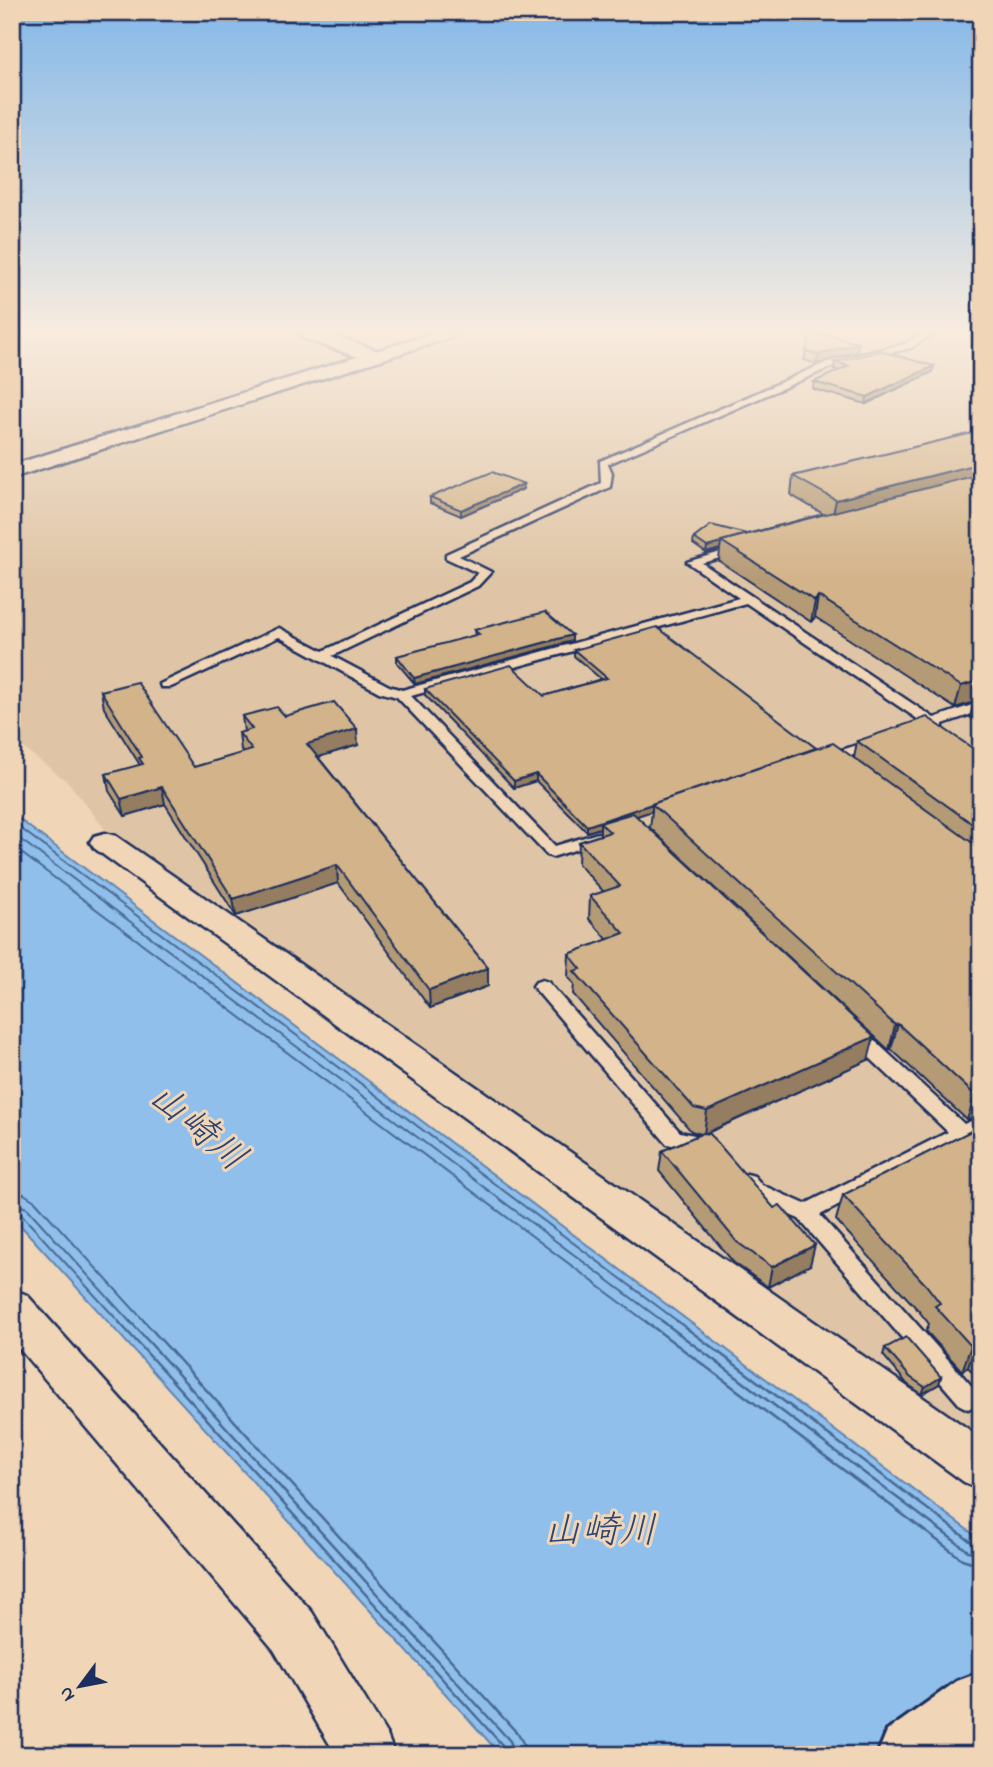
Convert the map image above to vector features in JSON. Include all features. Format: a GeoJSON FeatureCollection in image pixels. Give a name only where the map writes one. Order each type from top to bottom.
{"type":"FeatureCollection","features":[{"type":"Feature","properties":{"kind":"main road"},"geometry":{"type":"LineString","coordinates":[[911,1755],[981,1705]]}},
{"type":"Feature","properties":{"kind":"main road"},"geometry":{"type":"LineString","coordinates":[[952,1755],[981,1734]]}},
{"type":"Feature","properties":{"kind":"street"},"geometry":{"type":"LineString","coordinates":[[12,472],[185,416]]}},
{"type":"Feature","properties":{"kind":"street"},"geometry":{"type":"LineString","coordinates":[[105,842],[981,1466]]}},
{"type":"Feature","properties":{"kind":"street"},"geometry":{"type":"LineString","coordinates":[[12,1308],[293,1631],[367,1755]]}},
{"type":"Feature","properties":{"kind":"lane"},"geometry":{"type":"LineString","coordinates":[[322,656],[474,584],[485,572],[450,556],[606,485],[607,473],[603,463],[710,416]]}},
{"type":"Feature","properties":{"kind":"lane"},"geometry":{"type":"LineString","coordinates":[[759,544],[693,562],[952,736]]}},
{"type":"Feature","properties":{"kind":"lane"},"geometry":{"type":"LineString","coordinates":[[402,694],[749,599]]}},
{"type":"Feature","properties":{"kind":"lane"},"geometry":{"type":"LineString","coordinates":[[166,684],[279,632],[384,688],[402,694],[552,852],[611,834]]}},
{"type":"Feature","properties":{"kind":"lane"},"geometry":{"type":"LineString","coordinates":[[830,762],[981,706]]}},
{"type":"Feature","properties":{"kind":"lane"},"geometry":{"type":"LineString","coordinates":[[542,986],[674,1139],[714,1145],[755,1191],[806,1213],[968,1398]]}},
{"type":"Feature","properties":{"kind":"lane"},"geometry":{"type":"LineString","coordinates":[[806,1213],[971,1129],[843,1022]]}},
{"type":"Feature","properties":{"kind":"shaded area"},"geometry":{"type":"Polygon","coordinates":[[[12,416],[169,416],[12,466],[12,416]]]}},
{"type":"Feature","properties":{"kind":"shaded area"},"geometry":{"type":"Polygon","coordinates":[[[198,416],[981,416],[981,1457],[111,837],[69,783],[12,739],[12,476],[198,416]]]}},
{"type":"Feature","properties":{"kind":"water","name":"山崎川"},"geometry":{"type":"Polygon","coordinates":[[[12,814],[981,1540],[981,1755],[501,1755],[12,1216],[12,814]]]}},
{"type":"Feature","properties":{"kind":"building"},"geometry":{"type":"Polygon","coordinates":[[[981,431],[981,463],[836,500],[793,476],[981,431]]]}},
{"type":"Feature","properties":{"kind":"building"},"geometry":{"type":"Polygon","coordinates":[[[492,472],[524,484],[461,510],[430,497],[492,472]]]}},
{"type":"Feature","properties":{"kind":"building"},"geometry":{"type":"Polygon","coordinates":[[[981,474],[981,680],[961,686],[818,596],[815,601],[721,541],[981,474]]]}},
{"type":"Feature","properties":{"kind":"building"},"geometry":{"type":"Polygon","coordinates":[[[711,525],[747,534],[707,547],[694,538],[711,525]]]}},
{"type":"Feature","properties":{"kind":"building"},"geometry":{"type":"Polygon","coordinates":[[[545,612],[572,635],[414,678],[397,656],[479,634],[474,630],[545,612]]]}},
{"type":"Feature","properties":{"kind":"building"},"geometry":{"type":"Polygon","coordinates":[[[657,627],[816,748],[587,826],[536,774],[514,781],[425,689],[511,665],[544,696],[607,678],[574,650],[657,627]]]}},
{"type":"Feature","properties":{"kind":"building"},"geometry":{"type":"Polygon","coordinates":[[[137,682],[194,767],[252,750],[239,733],[252,729],[242,716],[277,707],[285,716],[334,702],[357,729],[307,744],[488,968],[429,990],[337,865],[233,899],[162,787],[121,799],[106,774],[143,764],[139,758],[142,757],[101,691],[137,682]]]}},
{"type":"Feature","properties":{"kind":"building"},"geometry":{"type":"Polygon","coordinates":[[[927,717],[981,754],[981,830],[857,741],[927,717]]]}},
{"type":"Feature","properties":{"kind":"building"},"geometry":{"type":"Polygon","coordinates":[[[833,743],[981,849],[981,1093],[975,1095],[898,1024],[895,1025],[652,804],[833,743]]]}},
{"type":"Feature","properties":{"kind":"building"},"geometry":{"type":"Polygon","coordinates":[[[633,813],[874,1037],[707,1111],[694,1108],[574,971],[581,969],[569,954],[624,933],[590,896],[620,886],[579,842],[610,832],[600,823],[633,813]]]}},
{"type":"Feature","properties":{"kind":"building"},"geometry":{"type":"Polygon","coordinates":[[[981,1126],[981,1346],[977,1342],[971,1346],[935,1306],[940,1303],[926,1285],[843,1195],[981,1126]]]}},
{"type":"Feature","properties":{"kind":"building"},"geometry":{"type":"Polygon","coordinates":[[[703,1133],[710,1134],[774,1208],[780,1205],[815,1245],[772,1267],[737,1242],[662,1151],[703,1133]]]}},
{"type":"Feature","properties":{"kind":"building"},"geometry":{"type":"Polygon","coordinates":[[[906,1337],[941,1377],[925,1387],[910,1377],[885,1348],[906,1337]]]}}]}
